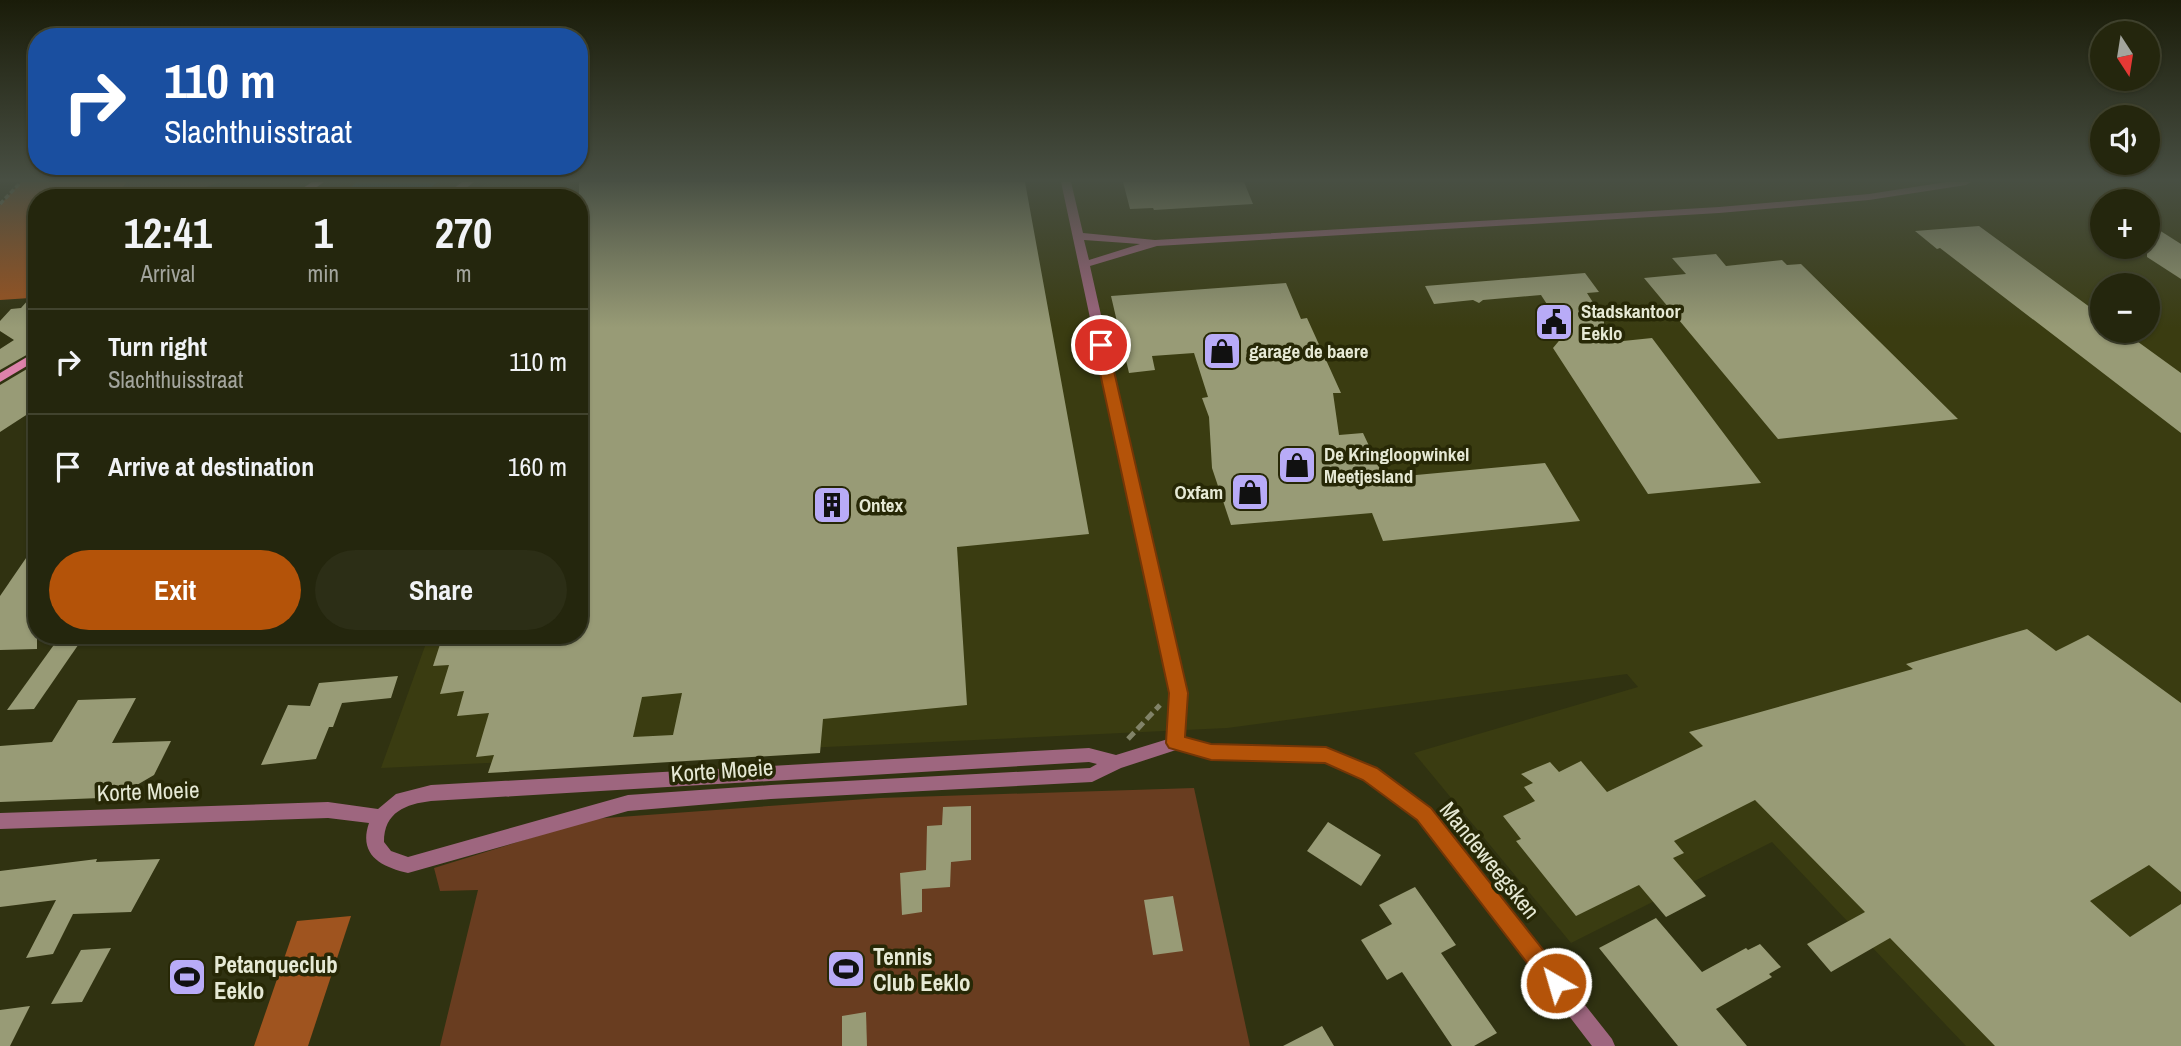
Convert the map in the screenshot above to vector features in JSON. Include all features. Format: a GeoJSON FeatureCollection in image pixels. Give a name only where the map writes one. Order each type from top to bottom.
{"type":"FeatureCollection","features":[{"type":"Feature","properties":{"kind":"main road"},"geometry":{"type":"LineString","coordinates":[[0,378],[28,361]]}},
{"type":"Feature","properties":{"kind":"street"},"geometry":{"type":"LineString","coordinates":[[1076,231],[1178,693],[1176,743]]}},
{"type":"Feature","properties":{"kind":"street"},"geometry":{"type":"LineString","coordinates":[[1077,236],[1126,238],[1156,243],[1364,231]]}},
{"type":"Feature","properties":{"kind":"street"},"geometry":{"type":"LineString","coordinates":[[1083,265],[1156,243]]}},
{"type":"Feature","properties":{"kind":"street","name":"Korte Moeie"},"geometry":{"type":"LineString","coordinates":[[1116,762],[1089,755],[459,790],[411,796],[395,803],[382,817],[376,831],[375,844],[381,856],[392,863],[408,865],[628,803],[771,792],[1092,775],[1116,762],[1176,743]]}},
{"type":"Feature","properties":{"kind":"street","name":"Mandeweegsken"},"geometry":{"type":"LineString","coordinates":[[1176,743],[1211,752],[1326,755],[1370,774],[1424,814],[1605,1046]]}},
{"type":"Feature","properties":{"kind":"street","name":"Korte Moeie"},"geometry":{"type":"LineString","coordinates":[[0,821],[328,810],[382,817]]}},
{"type":"Feature","properties":{"kind":"path"},"geometry":{"type":"LineString","coordinates":[[1116,762],[1123,744],[1162,702],[1178,693]]}},
{"type":"Feature","properties":{"kind":"shaded area"},"geometry":{"type":"Polygon","coordinates":[[[0,231],[28,231],[28,298],[0,300],[0,231]]]}},
{"type":"Feature","properties":{"kind":"shaded area"},"geometry":{"type":"Polygon","coordinates":[[[588,231],[2090,231],[2090,259],[2160,259],[2160,231],[2181,231],[2181,1046],[1966,1046],[1772,842],[1571,943],[1414,753],[1638,687],[1627,674],[1227,728],[381,768],[426,644],[588,644],[588,231]]]}},
{"type":"Feature","properties":{"kind":"shaded area","name":"Tennis Club Eeklo"},"geometry":{"type":"Polygon","coordinates":[[[1194,788],[1250,1046],[440,1046],[478,890],[440,891],[434,868],[592,819],[880,798],[1194,788]]]}},
{"type":"Feature","properties":{"kind":"shaded area"},"geometry":{"type":"Polygon","coordinates":[[[351,916],[308,1046],[254,1046],[297,921],[351,916]]]}},
{"type":"Feature","properties":{"kind":"building","name":"Ontex"},"geometry":{"type":"Polygon","coordinates":[[[588,231],[1034,231],[1089,534],[957,547],[967,705],[823,719],[820,753],[488,773],[494,755],[476,757],[489,713],[457,716],[464,691],[440,694],[449,665],[433,666],[440,644],[588,644],[588,231]],[[682,693],[642,697],[633,737],[673,735],[682,693]]]}},
{"type":"Feature","properties":{"kind":"building"},"geometry":{"type":"Polygon","coordinates":[[[1915,231],[1986,231],[2090,307],[2090,343],[2140,343],[2181,373],[2181,433],[1940,248],[1937,249],[1915,231]]]}},
{"type":"Feature","properties":{"kind":"building"},"geometry":{"type":"Polygon","coordinates":[[[2160,231],[2181,244],[2181,279],[2150,259],[2160,259],[2160,231]]]}},
{"type":"Feature","properties":{"kind":"building"},"geometry":{"type":"Polygon","coordinates":[[[1716,254],[1726,266],[1782,260],[1787,265],[1801,264],[1958,419],[1778,439],[1644,278],[1686,274],[1672,258],[1716,254]]]}},
{"type":"Feature","properties":{"kind":"building"},"geometry":{"type":"Polygon","coordinates":[[[1585,273],[1599,292],[1587,293],[1604,320],[1604,343],[1652,338],[1761,483],[1648,494],[1553,348],[1563,336],[1551,319],[1554,315],[1541,295],[1483,300],[1479,303],[1473,300],[1434,304],[1425,286],[1585,273]]]}},
{"type":"Feature","properties":{"kind":"building"},"geometry":{"type":"Polygon","coordinates":[[[1286,283],[1301,319],[1307,318],[1341,393],[1333,393],[1339,435],[1363,433],[1384,478],[1545,463],[1580,521],[1383,541],[1372,513],[1231,525],[1212,468],[1209,417],[1202,398],[1208,397],[1194,353],[1152,356],[1155,370],[1129,373],[1111,296],[1286,283]]]}},
{"type":"Feature","properties":{"kind":"building"},"geometry":{"type":"Polygon","coordinates":[[[28,300],[28,354],[0,370],[0,349],[14,340],[0,331],[0,321],[11,309],[21,308],[28,300]]]}},
{"type":"Feature","properties":{"kind":"building"},"geometry":{"type":"Polygon","coordinates":[[[28,368],[28,414],[0,432],[0,385],[28,368]]]}},
{"type":"Feature","properties":{"kind":"building"},"geometry":{"type":"Polygon","coordinates":[[[28,555],[28,644],[37,644],[37,649],[0,650],[0,596],[28,555]]]}},
{"type":"Feature","properties":{"kind":"building"},"geometry":{"type":"Polygon","coordinates":[[[2027,629],[2056,651],[2088,635],[2181,703],[2181,892],[2149,865],[2090,901],[2130,937],[2181,904],[2181,1046],[1995,1046],[1890,938],[1831,972],[1807,944],[1865,912],[1755,800],[1674,841],[1684,853],[1673,858],[1706,896],[1666,917],[1639,885],[1576,916],[1516,841],[1521,839],[1503,816],[1535,801],[1524,787],[1533,783],[1521,774],[1550,762],[1559,772],[1581,761],[1607,792],[1703,746],[1689,732],[1913,669],[1906,664],[2027,629]]]}},
{"type":"Feature","properties":{"kind":"building"},"geometry":{"type":"Polygon","coordinates":[[[55,644],[79,644],[34,709],[7,710],[55,644]]]}},
{"type":"Feature","properties":{"kind":"building"},"geometry":{"type":"Polygon","coordinates":[[[398,676],[391,698],[342,703],[316,759],[261,765],[288,705],[310,706],[319,683],[398,676]]]}},
{"type":"Feature","properties":{"kind":"building"},"geometry":{"type":"Polygon","coordinates":[[[136,698],[112,743],[171,741],[154,775],[130,789],[104,791],[100,798],[0,802],[0,746],[52,742],[78,700],[136,698]]]}},
{"type":"Feature","properties":{"kind":"building"},"geometry":{"type":"Polygon","coordinates":[[[971,806],[971,860],[951,862],[950,887],[922,889],[922,912],[902,915],[900,873],[926,870],[927,826],[942,825],[943,807],[971,806]]]}},
{"type":"Feature","properties":{"kind":"building"},"geometry":{"type":"Polygon","coordinates":[[[1328,822],[1381,855],[1361,886],[1307,851],[1328,822]]]}},
{"type":"Feature","properties":{"kind":"building"},"geometry":{"type":"Polygon","coordinates":[[[97,859],[96,862],[160,859],[131,912],[73,914],[53,954],[26,958],[56,900],[0,907],[0,871],[97,859]]]}},
{"type":"Feature","properties":{"kind":"building"},"geometry":{"type":"Polygon","coordinates":[[[1415,887],[1456,945],[1441,953],[1497,1033],[1474,1046],[1452,1046],[1402,972],[1387,980],[1361,940],[1392,924],[1379,905],[1415,887]]]}},
{"type":"Feature","properties":{"kind":"building"},"geometry":{"type":"Polygon","coordinates":[[[1173,896],[1183,951],[1153,955],[1144,900],[1173,896]]]}},
{"type":"Feature","properties":{"kind":"building"},"geometry":{"type":"Polygon","coordinates":[[[1656,918],[1702,972],[1746,948],[1748,950],[1760,944],[1781,967],[1769,974],[1772,977],[1716,1009],[1747,1046],[1678,1046],[1599,948],[1656,918]]]}},
{"type":"Feature","properties":{"kind":"building"},"geometry":{"type":"Polygon","coordinates":[[[111,948],[82,1002],[51,1004],[81,950],[111,948]]]}},
{"type":"Feature","properties":{"kind":"building"},"geometry":{"type":"Polygon","coordinates":[[[30,1006],[10,1046],[0,1046],[0,1010],[30,1006]]]}},
{"type":"Feature","properties":{"kind":"building"},"geometry":{"type":"Polygon","coordinates":[[[866,1012],[867,1046],[842,1046],[842,1016],[866,1012]]]}},
{"type":"Feature","properties":{"kind":"building"},"geometry":{"type":"Polygon","coordinates":[[[1322,1026],[1334,1046],[1283,1046],[1322,1026]]]}},
{"type":"Feature","properties":{"kind":"place","name":"Stadskantoor Eeklo"},"geometry":{"type":"Point","coordinates":[1554,322]}},
{"type":"Feature","properties":{"kind":"place","name":"garage de baere"},"geometry":{"type":"Point","coordinates":[1222,351]}},
{"type":"Feature","properties":{"kind":"place","name":"De Kringloopwinkel Meetjesland"},"geometry":{"type":"Point","coordinates":[1297,465]}},
{"type":"Feature","properties":{"kind":"place","name":"Oxfam"},"geometry":{"type":"Point","coordinates":[1250,492]}},
{"type":"Feature","properties":{"kind":"place","name":"Ontex"},"geometry":{"type":"Point","coordinates":[832,505]}},
{"type":"Feature","properties":{"kind":"place","name":"Tennis Club Eeklo"},"geometry":{"type":"Point","coordinates":[846,969]}},
{"type":"Feature","properties":{"kind":"place","name":"Petanqueclub Eeklo"},"geometry":{"type":"Point","coordinates":[187,977]}},
{"type":"Feature","properties":{"kind":"route"},"geometry":{"type":"LineString","coordinates":[[1101,345],[1178,693],[1176,743],[1211,752],[1326,755],[1370,774],[1424,814],[1556,983]]}}]}
